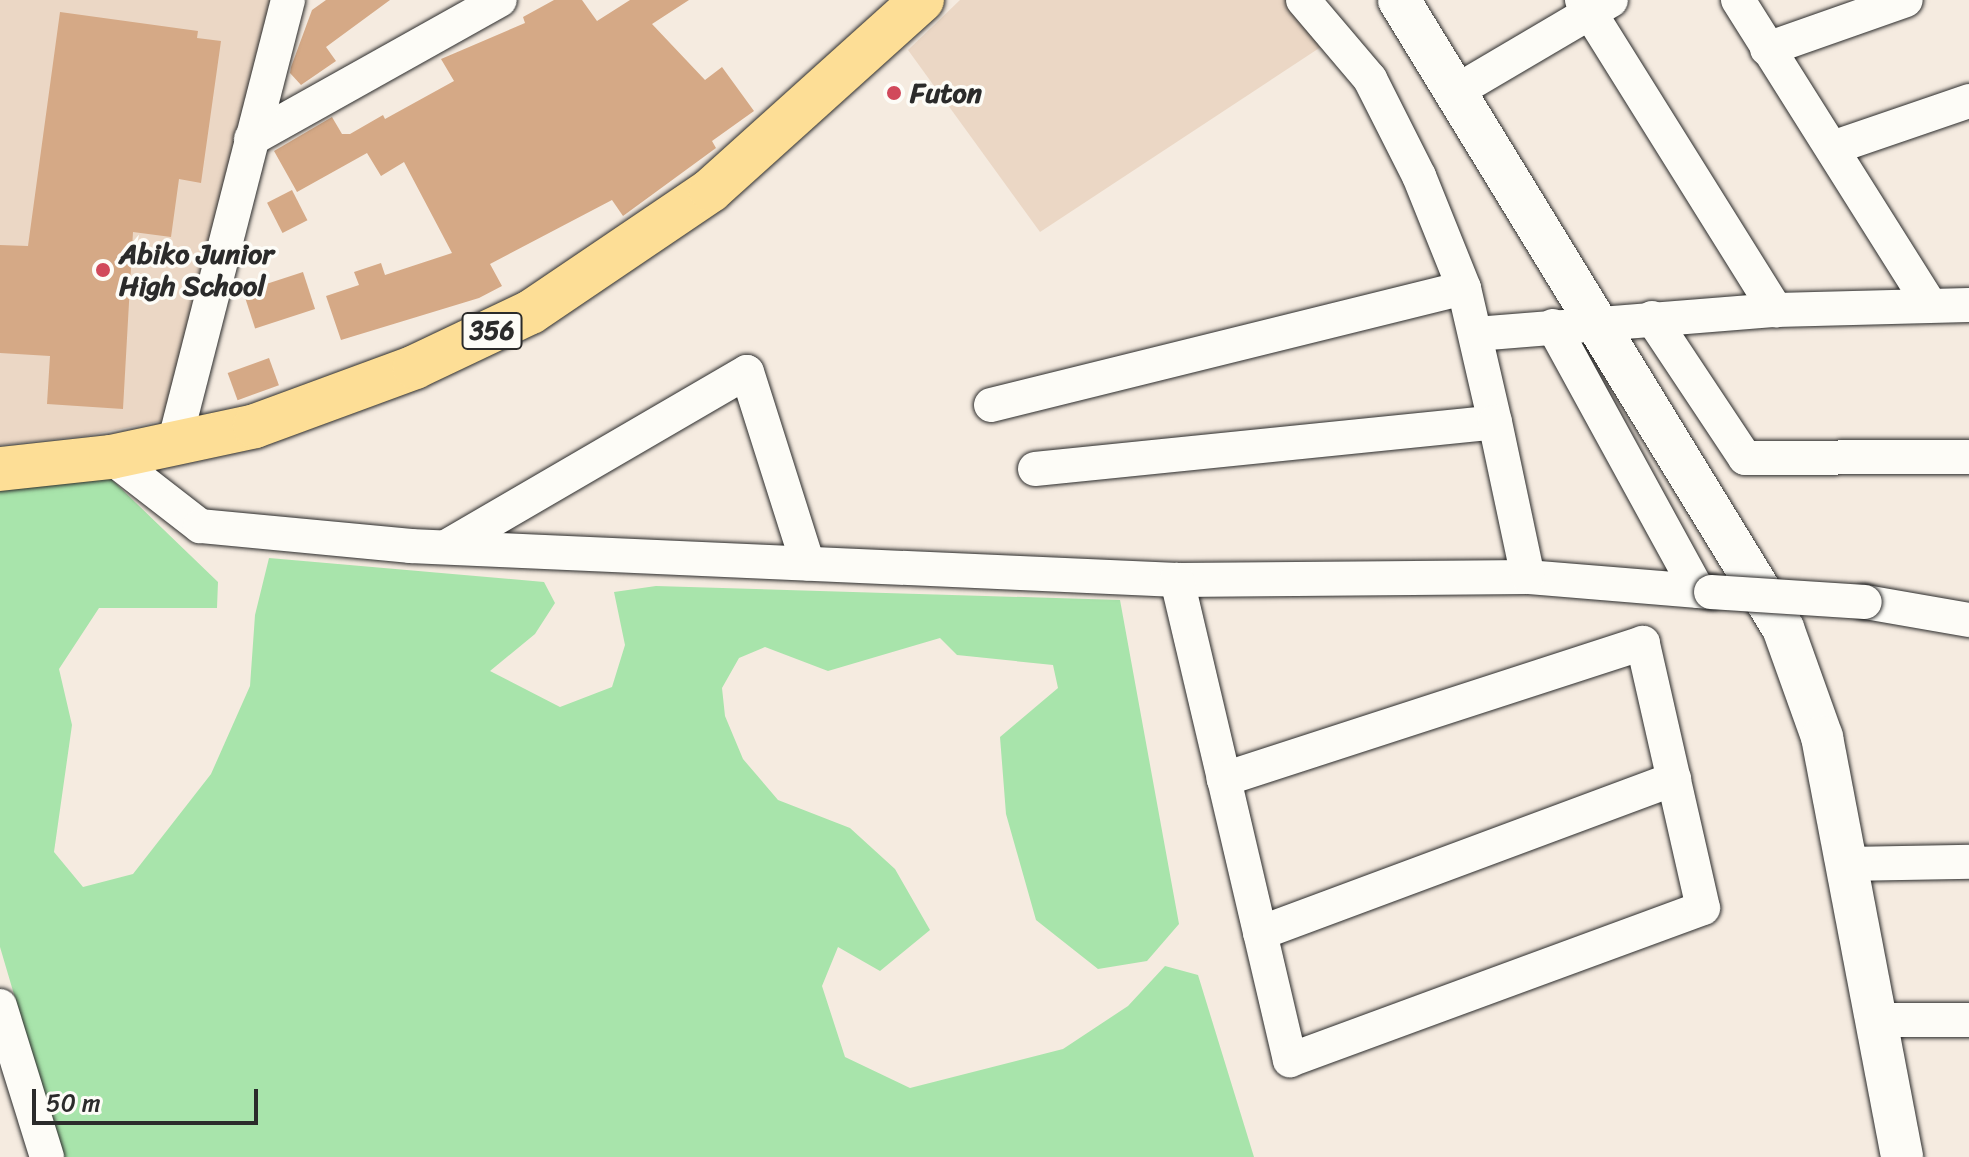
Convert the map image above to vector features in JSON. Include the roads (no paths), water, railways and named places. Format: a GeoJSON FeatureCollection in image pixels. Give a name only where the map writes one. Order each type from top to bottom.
{"type":"FeatureCollection","features":[{"type":"Feature","properties":{"kind":"highway","name":"356"},"geometry":{"type":"LineString","coordinates":[[0,469],[111,457],[255,426],[348,394],[531,312],[711,190],[922,0]]}},
{"type":"Feature","properties":{"kind":"street"},"geometry":{"type":"LineString","coordinates":[[174,444],[288,0]]}},
{"type":"Feature","properties":{"kind":"street"},"geometry":{"type":"LineString","coordinates":[[251,139],[500,0]]}},
{"type":"Feature","properties":{"kind":"street"},"geometry":{"type":"LineString","coordinates":[[1303,0],[1370,79],[1419,176],[1464,288],[1528,577]]}},
{"type":"Feature","properties":{"kind":"street"},"geometry":{"type":"LineString","coordinates":[[1399,0],[1783,628],[1822,737],[1849,864],[1902,1157]]}},
{"type":"Feature","properties":{"kind":"street"},"geometry":{"type":"LineString","coordinates":[[1738,0],[1929,303]]}},
{"type":"Feature","properties":{"kind":"street"},"geometry":{"type":"LineString","coordinates":[[1767,49],[1906,0]]}},
{"type":"Feature","properties":{"kind":"street"},"geometry":{"type":"LineString","coordinates":[[1455,92],[1594,4],[1776,310]]}},
{"type":"Feature","properties":{"kind":"street"},"geometry":{"type":"LineString","coordinates":[[1832,148],[1969,101]]}},
{"type":"Feature","properties":{"kind":"street"},"geometry":{"type":"LineString","coordinates":[[991,405],[1464,288]]}},
{"type":"Feature","properties":{"kind":"street"},"geometry":{"type":"LineString","coordinates":[[1476,334],[1776,310],[1929,303],[1969,305]]}},
{"type":"Feature","properties":{"kind":"street"},"geometry":{"type":"LineString","coordinates":[[1652,318],[1745,458],[1969,457]]}},
{"type":"Feature","properties":{"kind":"street"},"geometry":{"type":"LineString","coordinates":[[1553,326],[1705,592]]}},
{"type":"Feature","properties":{"kind":"street"},"geometry":{"type":"LineString","coordinates":[[446,547],[747,372],[808,564]]}},
{"type":"Feature","properties":{"kind":"street"},"geometry":{"type":"LineString","coordinates":[[1035,469],[1495,422]]}},
{"type":"Feature","properties":{"kind":"street"},"geometry":{"type":"LineString","coordinates":[[111,457],[200,526],[446,547],[1177,580],[1528,577],[1865,602],[1969,620]]}},
{"type":"Feature","properties":{"kind":"street"},"geometry":{"type":"LineString","coordinates":[[1177,580],[1290,1060],[1703,908],[1643,643],[1224,779]]}},
{"type":"Feature","properties":{"kind":"street"},"geometry":{"type":"LineString","coordinates":[[1260,933],[1674,779]]}},
{"type":"Feature","properties":{"kind":"street"},"geometry":{"type":"LineString","coordinates":[[1849,864],[1969,862]]}},
{"type":"Feature","properties":{"kind":"street"},"geometry":{"type":"LineString","coordinates":[[0,1006],[47,1157]]}},
{"type":"Feature","properties":{"kind":"street"},"geometry":{"type":"LineString","coordinates":[[1877,1020],[1969,1020]]}},
{"type":"Feature","properties":{"kind":"place","name":"Futon"},"geometry":{"type":"Point","coordinates":[894,93]}},
{"type":"Feature","properties":{"kind":"place","name":"Abiko Junior High School"},"geometry":{"type":"Point","coordinates":[103,270]}}]}
